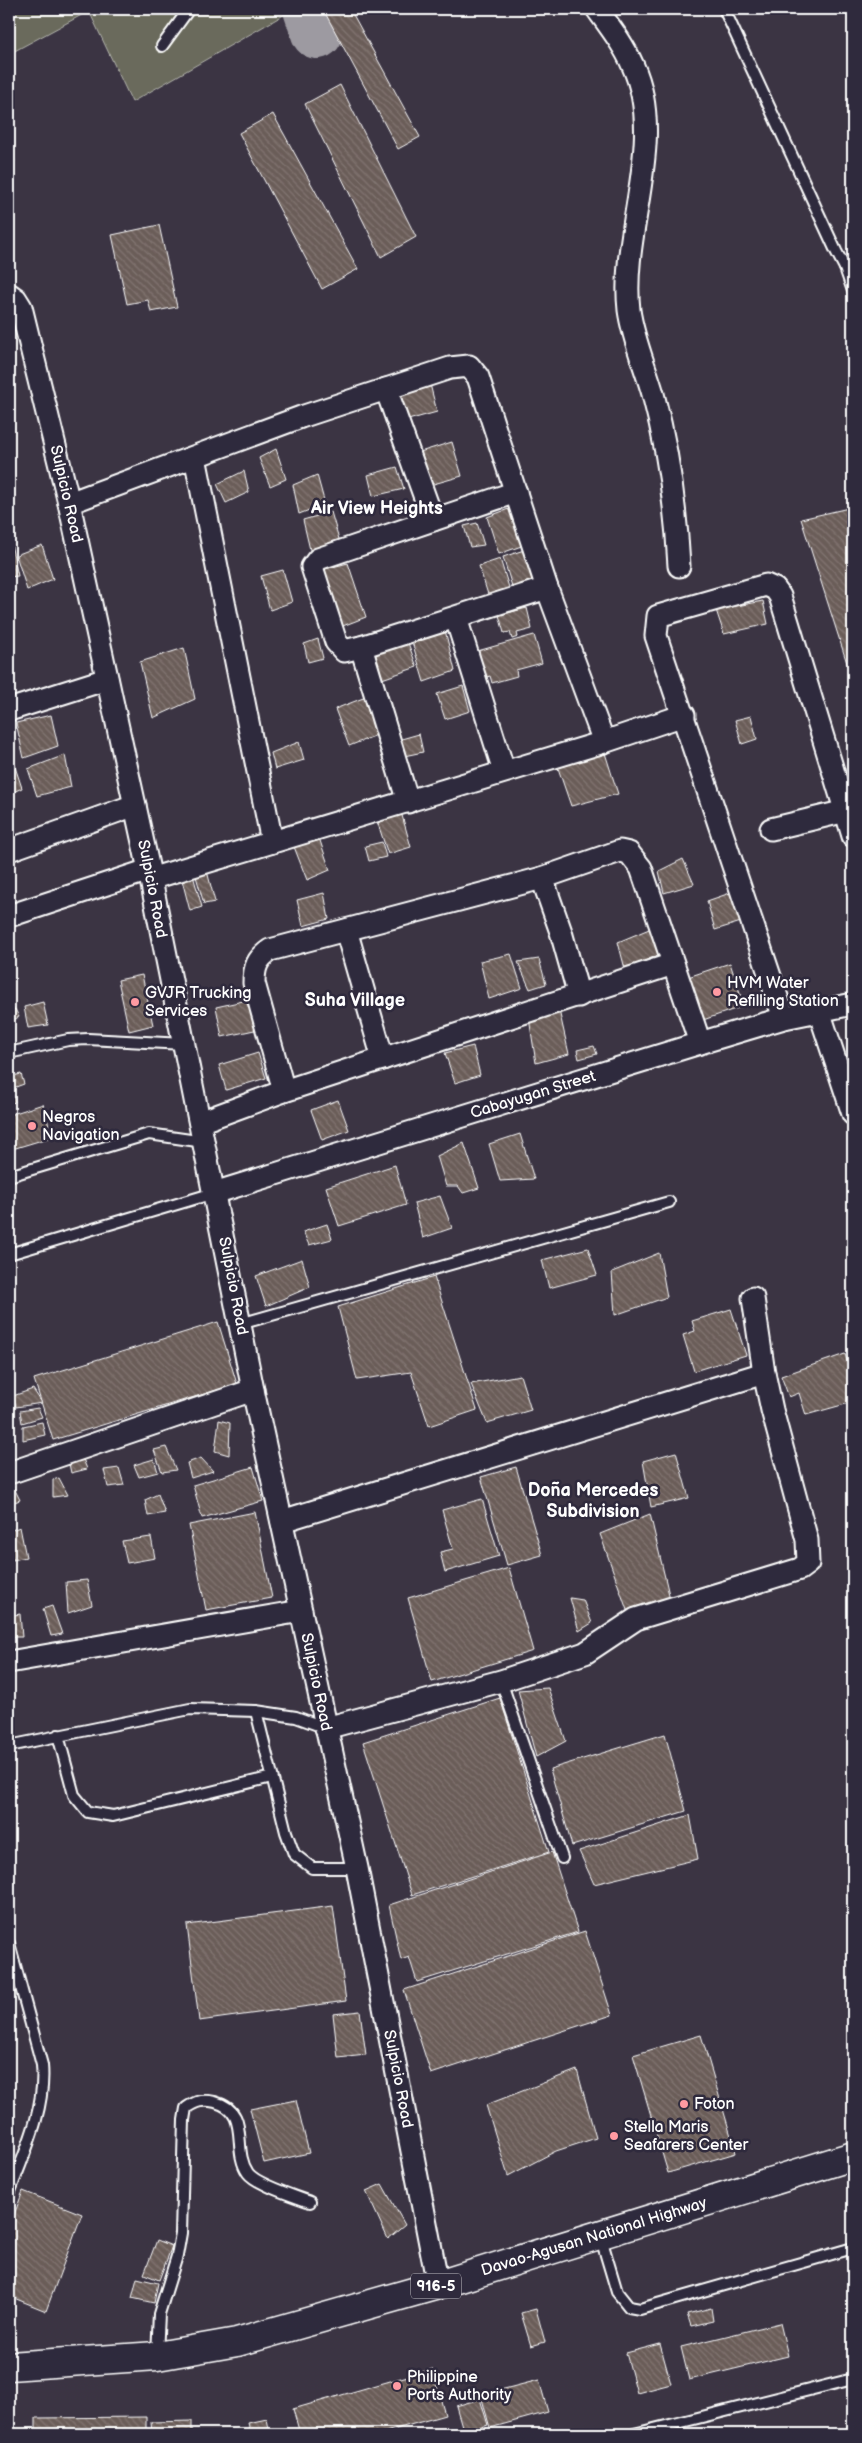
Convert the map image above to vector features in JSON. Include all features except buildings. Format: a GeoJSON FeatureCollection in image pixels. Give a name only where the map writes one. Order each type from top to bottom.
{"type":"FeatureCollection","features":[{"type":"Feature","properties":{"kind":"main road","name":"Davao-Agusan National Highway"},"geometry":{"type":"LineString","coordinates":[[9,2366],[93,2362],[157,2356],[237,2342],[438,2285],[853,2156]]}},
{"type":"Feature","properties":{"kind":"street"},"geometry":{"type":"LineString","coordinates":[[597,9],[623,46],[634,66],[640,84],[644,110],[645,142],[628,266],[629,312],[653,393],[669,467],[676,521],[679,566]]}},
{"type":"Feature","properties":{"kind":"street","name":"Sulpicio Road"},"geometry":{"type":"LineString","coordinates":[[9,294],[16,299],[21,307],[69,503],[135,805],[253,1390],[357,1868],[438,2285]]}},
{"type":"Feature","properties":{"kind":"street"},"geometry":{"type":"LineString","coordinates":[[69,503],[386,388],[450,368],[469,366],[474,370],[547,588],[604,742]]}},
{"type":"Feature","properties":{"kind":"street"},"geometry":{"type":"LineString","coordinates":[[386,388],[433,520]]}},
{"type":"Feature","properties":{"kind":"street"},"geometry":{"type":"LineString","coordinates":[[195,457],[272,842]]}},
{"type":"Feature","properties":{"kind":"street"},"geometry":{"type":"LineString","coordinates":[[516,492],[324,556],[314,563],[312,567],[336,642],[344,651],[361,647],[547,588]]}},
{"type":"Feature","properties":{"kind":"street"},"geometry":{"type":"LineString","coordinates":[[784,1018],[656,636],[658,616],[766,585],[775,589],[780,596],[853,836]]}},
{"type":"Feature","properties":{"kind":"street"},"geometry":{"type":"LineString","coordinates":[[456,618],[504,771]]}},
{"type":"Feature","properties":{"kind":"street"},"geometry":{"type":"LineString","coordinates":[[361,647],[408,802]]}},
{"type":"Feature","properties":{"kind":"street"},"geometry":{"type":"LineString","coordinates":[[9,710],[107,679]]}},
{"type":"Feature","properties":{"kind":"street"},"geometry":{"type":"LineString","coordinates":[[9,916],[408,802],[504,771],[604,742],[684,715]]}},
{"type":"Feature","properties":{"kind":"street"},"geometry":{"type":"LineString","coordinates":[[9,850],[135,805]]}},
{"type":"Feature","properties":{"kind":"street"},"geometry":{"type":"LineString","coordinates":[[771,829],[846,811]]}},
{"type":"Feature","properties":{"kind":"street"},"geometry":{"type":"LineString","coordinates":[[284,1092],[254,983],[257,963],[270,950],[542,878],[620,852],[629,853],[641,868],[700,1043]]}},
{"type":"Feature","properties":{"kind":"street"},"geometry":{"type":"LineString","coordinates":[[542,878],[561,932],[579,996]]}},
{"type":"Feature","properties":{"kind":"street"},"geometry":{"type":"LineString","coordinates":[[346,930],[384,1059]]}},
{"type":"Feature","properties":{"kind":"street"},"geometry":{"type":"LineString","coordinates":[[202,1132],[284,1092],[673,964]]}},
{"type":"Feature","properties":{"kind":"street","name":"Cabayugan Street"},"geometry":{"type":"LineString","coordinates":[[214,1193],[784,1018],[853,1004]]}},
{"type":"Feature","properties":{"kind":"street"},"geometry":{"type":"LineString","coordinates":[[819,1011],[853,1114]]}},
{"type":"Feature","properties":{"kind":"street"},"geometry":{"type":"LineString","coordinates":[[326,1728],[501,1681],[585,1653],[636,1619],[800,1569],[808,1563],[807,1540],[764,1373],[752,1298]]}},
{"type":"Feature","properties":{"kind":"street"},"geometry":{"type":"LineString","coordinates":[[282,1521],[764,1373]]}},
{"type":"Feature","properties":{"kind":"street"},"geometry":{"type":"LineString","coordinates":[[9,1473],[253,1390]]}},
{"type":"Feature","properties":{"kind":"street"},"geometry":{"type":"LineString","coordinates":[[9,1662],[301,1611]]}},
{"type":"Feature","properties":{"kind":"lane"},"geometry":{"type":"LineString","coordinates":[[162,46],[189,9]]}},
{"type":"Feature","properties":{"kind":"lane"},"geometry":{"type":"LineString","coordinates":[[724,9],[849,267],[853,291]]}},
{"type":"Feature","properties":{"kind":"lane"},"geometry":{"type":"LineString","coordinates":[[13,1052],[68,1040],[88,1039],[184,1044]]}},
{"type":"Feature","properties":{"kind":"lane"},"geometry":{"type":"LineString","coordinates":[[9,1176],[149,1134],[202,1132]]}},
{"type":"Feature","properties":{"kind":"lane"},"geometry":{"type":"LineString","coordinates":[[9,1254],[214,1193]]}},
{"type":"Feature","properties":{"kind":"lane"},"geometry":{"type":"LineString","coordinates":[[240,1324],[669,1202]]}},
{"type":"Feature","properties":{"kind":"lane"},"geometry":{"type":"LineString","coordinates":[[501,1681],[562,1858]]}},
{"type":"Feature","properties":{"kind":"lane"},"geometry":{"type":"LineString","coordinates":[[9,1746],[190,1709],[256,1711],[296,1718],[326,1728]]}},
{"type":"Feature","properties":{"kind":"lane"},"geometry":{"type":"LineString","coordinates":[[256,1711],[272,1778],[294,1854],[312,1868],[357,1868]]}},
{"type":"Feature","properties":{"kind":"lane"},"geometry":{"type":"LineString","coordinates":[[58,1735],[74,1795],[88,1812],[112,1816],[272,1778]]}},
{"type":"Feature","properties":{"kind":"lane"},"geometry":{"type":"LineString","coordinates":[[9,1943],[42,2065],[43,2077],[31,2137],[9,2194]]}},
{"type":"Feature","properties":{"kind":"lane"},"geometry":{"type":"LineString","coordinates":[[157,2356],[159,2314],[177,2256],[181,2233],[184,2120],[186,2108],[196,2101],[207,2100],[225,2105],[233,2112],[238,2124],[244,2162],[248,2174],[310,2202]]}},
{"type":"Feature","properties":{"kind":"lane"},"geometry":{"type":"LineString","coordinates":[[600,2235],[617,2292],[629,2307],[640,2309],[853,2248]]}},
{"type":"Feature","properties":{"kind":"lane"},"geometry":{"type":"LineString","coordinates":[[634,2434],[853,2379]]}},
{"type":"Feature","properties":{"kind":"green space"},"geometry":{"type":"Polygon","coordinates":[[[9,9],[294,9],[132,102],[89,11],[9,54],[9,9]]]}},
{"type":"Feature","properties":{"kind":"taxiway"},"geometry":{"type":"LineString","coordinates":[[309,9],[317,33]]}},
{"type":"Feature","properties":{"kind":"place","name":"HVM Water Refilling Station"},"geometry":{"type":"Point","coordinates":[717,992]}},
{"type":"Feature","properties":{"kind":"place","name":"GVJR Trucking Services"},"geometry":{"type":"Point","coordinates":[135,1002]}},
{"type":"Feature","properties":{"kind":"place","name":"Negros Navigation"},"geometry":{"type":"Point","coordinates":[32,1126]}},
{"type":"Feature","properties":{"kind":"place","name":"Foton"},"geometry":{"type":"Point","coordinates":[684,2104]}},
{"type":"Feature","properties":{"kind":"place","name":"Stella Maris Seafarers Center"},"geometry":{"type":"Point","coordinates":[614,2136]}},
{"type":"Feature","properties":{"kind":"place","name":"Philippine Ports Authority"},"geometry":{"type":"Point","coordinates":[397,2386]}},
{"type":"Feature","properties":{"kind":"district","name":"Air View Heights"},"geometry":{"type":"Point","coordinates":[377,508]}},
{"type":"Feature","properties":{"kind":"district","name":"Suha Village"},"geometry":{"type":"Point","coordinates":[355,1000]}},
{"type":"Feature","properties":{"kind":"district","name":"Doña Mercedes Subdivision"},"geometry":{"type":"Point","coordinates":[593,1500]}}]}
